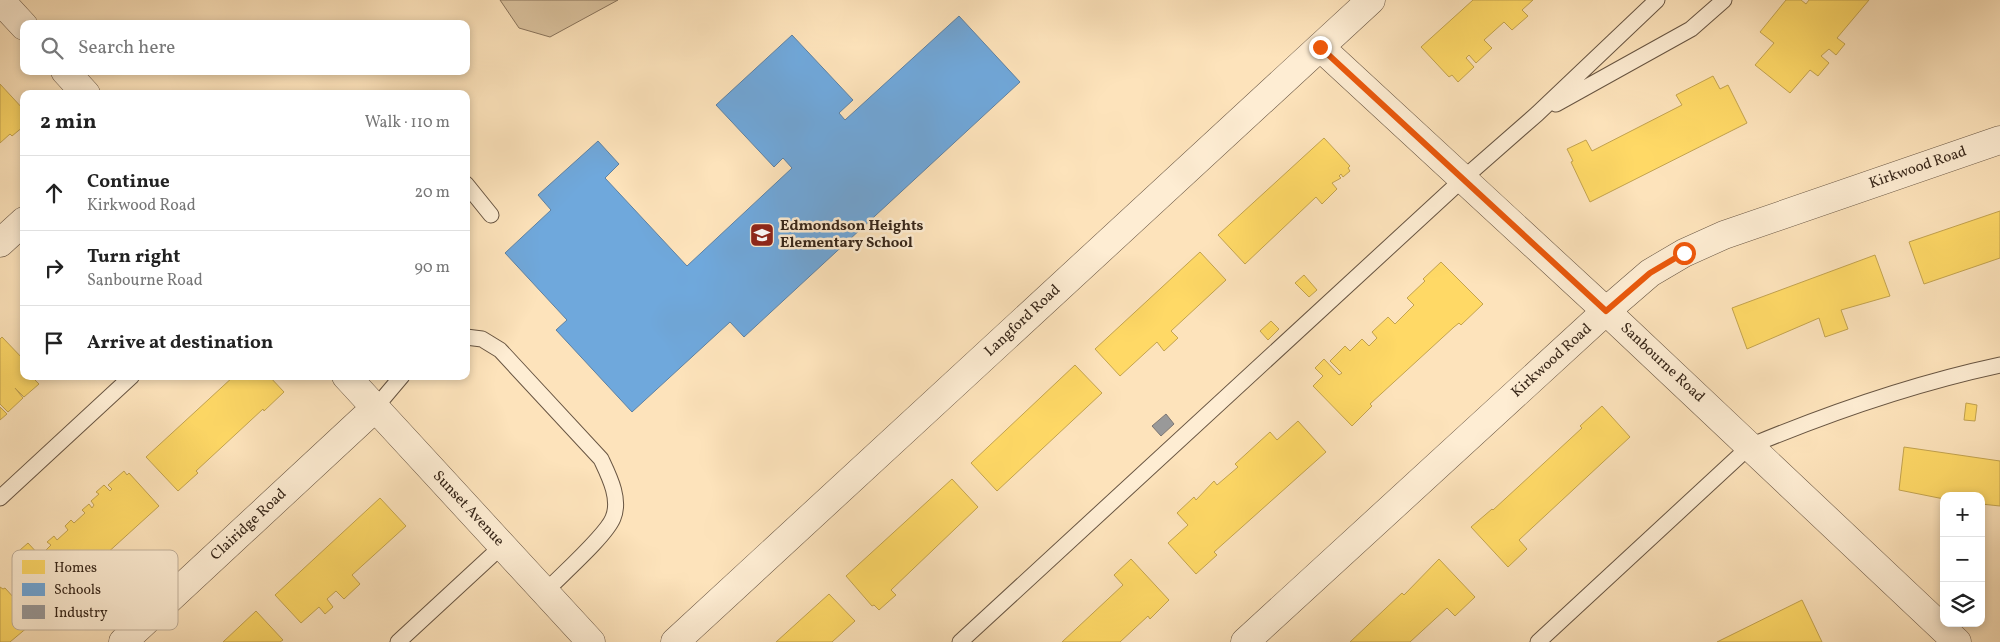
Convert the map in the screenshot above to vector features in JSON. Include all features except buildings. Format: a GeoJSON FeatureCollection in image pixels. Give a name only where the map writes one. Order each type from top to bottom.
{"type":"FeatureCollection","features":[{"type":"Feature","properties":{"kind":"street"},"geometry":{"type":"LineString","coordinates":[[0,0],[20,22]]}},
{"type":"Feature","properties":{"kind":"street","name":"Langford Road"},"geometry":{"type":"LineString","coordinates":[[675,642],[1372,0]]}},
{"type":"Feature","properties":{"kind":"street","name":"Sanbourne Road"},"geometry":{"type":"LineString","coordinates":[[1320,47],[1464,178],[1957,642]]}},
{"type":"Feature","properties":{"kind":"street"},"geometry":{"type":"LineString","coordinates":[[69,75],[82,90]]}},
{"type":"Feature","properties":{"kind":"street","name":"Kirkwood Road"},"geometry":{"type":"LineString","coordinates":[[1245,642],[1606,311],[1650,273],[1684,253],[1716,239],[2000,140]]}},
{"type":"Feature","properties":{"kind":"street"},"geometry":{"type":"LineString","coordinates":[[0,243],[20,225]]}},
{"type":"Feature","properties":{"kind":"street","name":"Sunset Avenue"},"geometry":{"type":"LineString","coordinates":[[350,380],[591,642]]}},
{"type":"Feature","properties":{"kind":"street","name":"Clairidge Road"},"geometry":{"type":"LineString","coordinates":[[178,591],[375,408]]}},
{"type":"Feature","properties":{"kind":"street","name":"Clairidge Road"},"geometry":{"type":"LineString","coordinates":[[123,642],[136,630]]}},
{"type":"Feature","properties":{"kind":"lane"},"geometry":{"type":"LineString","coordinates":[[960,642],[1464,178],[1537,114],[1657,0]]}},
{"type":"Feature","properties":{"kind":"lane"},"geometry":{"type":"LineString","coordinates":[[1537,114],[1691,29],[1724,0]]}},
{"type":"Feature","properties":{"kind":"lane"},"geometry":{"type":"LineString","coordinates":[[470,189],[492,215]]}},
{"type":"Feature","properties":{"kind":"lane"},"geometry":{"type":"LineString","coordinates":[[470,338],[482,339],[500,350],[601,459],[611,478],[615,498],[613,518],[602,533],[545,592]]}},
{"type":"Feature","properties":{"kind":"lane"},"geometry":{"type":"LineString","coordinates":[[1538,642],[1750,446],[1784,432],[1932,381],[2000,366]]}},
{"type":"Feature","properties":{"kind":"lane"},"geometry":{"type":"LineString","coordinates":[[0,498],[128,380]]}},
{"type":"Feature","properties":{"kind":"lane"},"geometry":{"type":"LineString","coordinates":[[375,408],[399,380]]}},
{"type":"Feature","properties":{"kind":"lane"},"geometry":{"type":"LineString","coordinates":[[398,642],[502,546]]}},
{"type":"Feature","properties":{"kind":"shaded area"},"geometry":{"type":"Polygon","coordinates":[[[500,0],[618,0],[550,37],[519,28],[500,0]]]}},
{"type":"Feature","properties":{"kind":"place","name":"Edmondson Heights Elementary School"},"geometry":{"type":"Point","coordinates":[762,235]}},
{"type":"Feature","properties":{"kind":"route"},"geometry":{"type":"LineString","coordinates":[[1320,47],[1606,311],[1650,273],[1684,253]]}}]}
